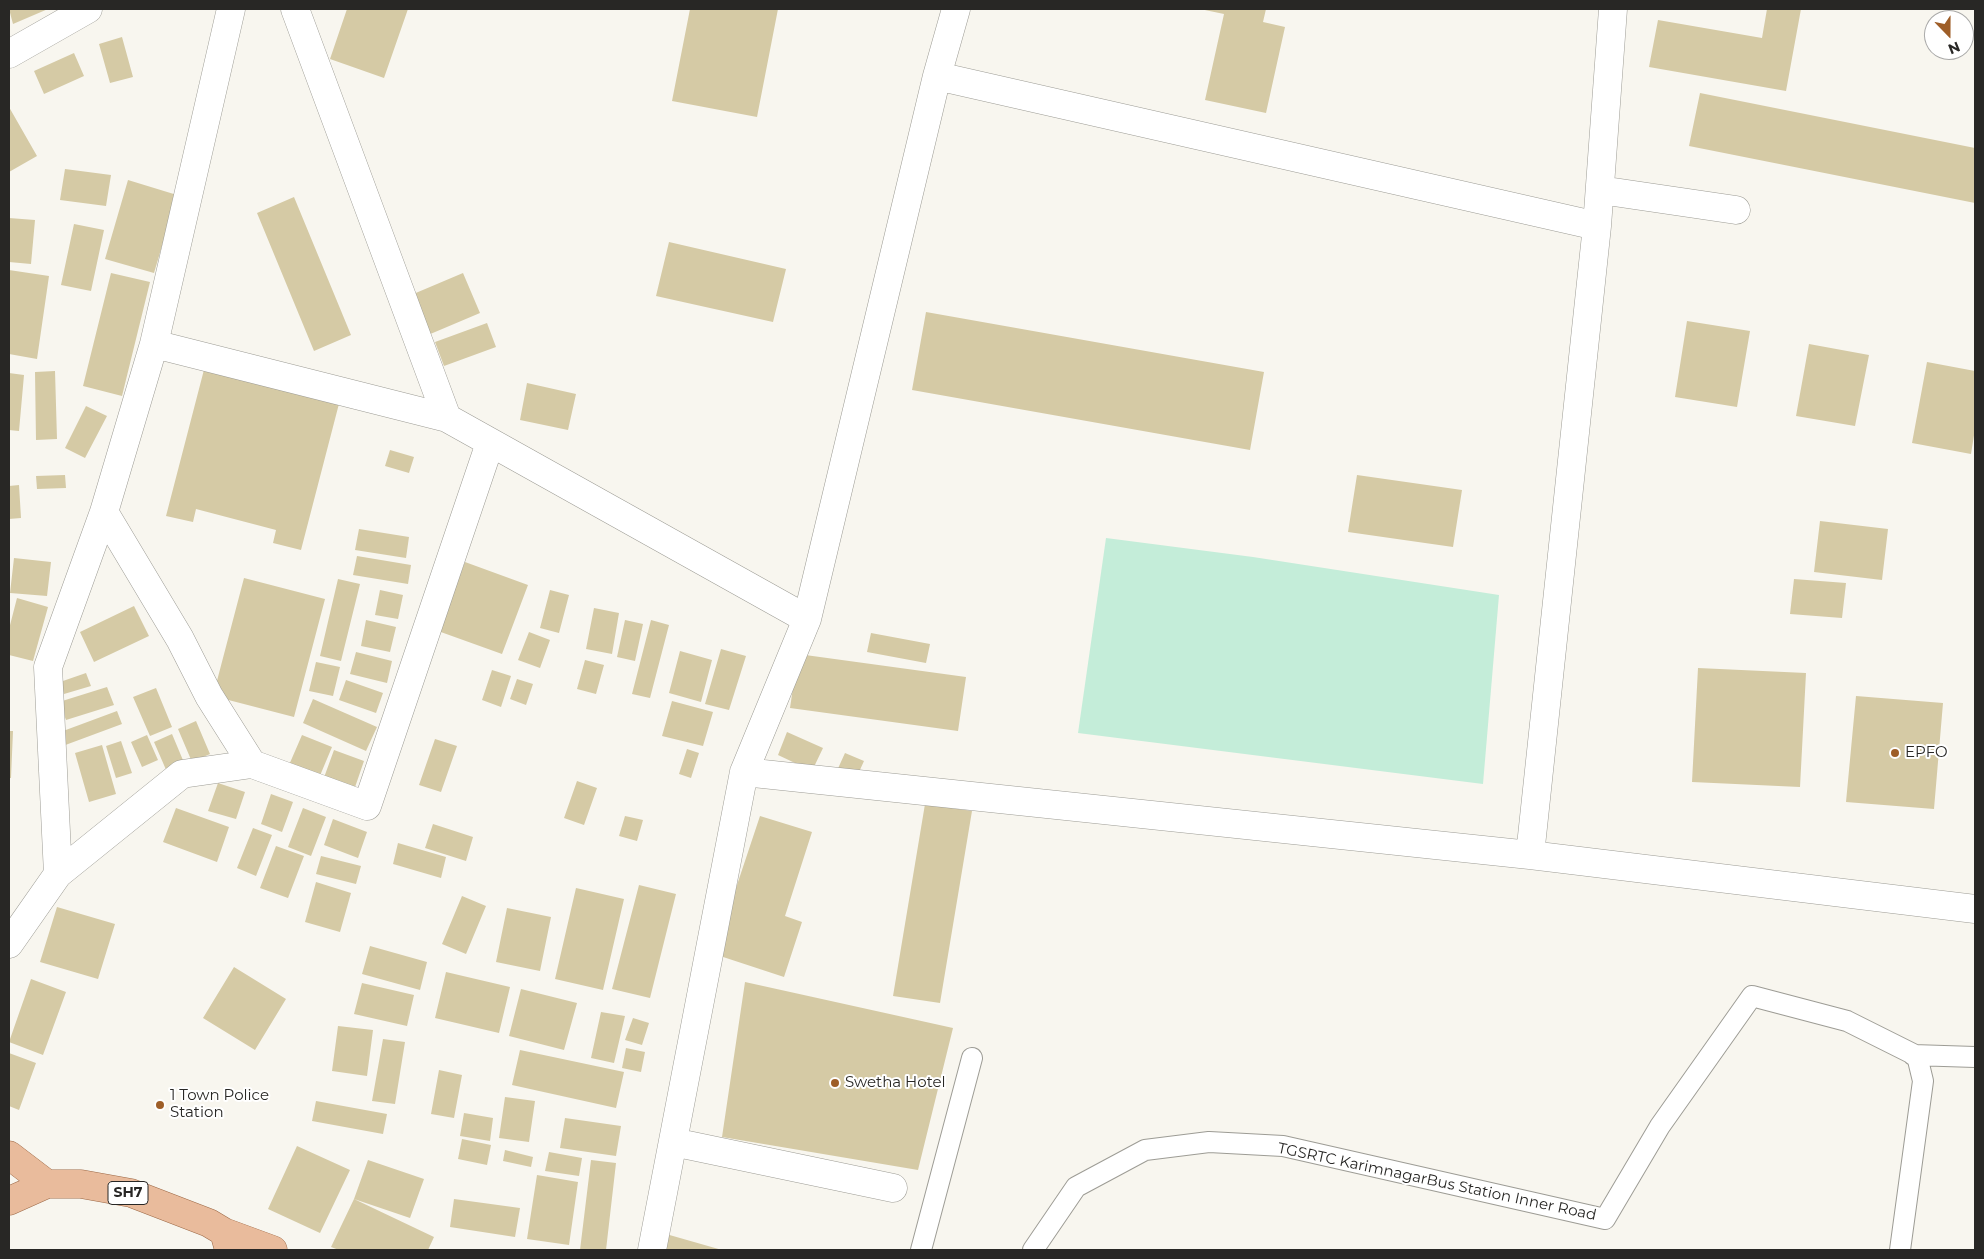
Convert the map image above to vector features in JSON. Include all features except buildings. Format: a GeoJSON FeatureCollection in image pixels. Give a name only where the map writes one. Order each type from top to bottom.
{"type":"FeatureCollection","features":[{"type":"Feature","properties":{"kind":"main road"},"geometry":{"type":"LineString","coordinates":[[9,1155],[47,1184]]}},
{"type":"Feature","properties":{"kind":"main road","name":"SH7"},"geometry":{"type":"LineString","coordinates":[[9,1201],[47,1184],[81,1184],[131,1194],[180,1211],[226,1241],[273,1250]]}},
{"type":"Feature","properties":{"kind":"street"},"geometry":{"type":"LineString","coordinates":[[9,54],[88,9]]}},
{"type":"Feature","properties":{"kind":"street"},"geometry":{"type":"LineString","coordinates":[[58,874],[48,667],[104,512],[154,344],[231,9]]}},
{"type":"Feature","properties":{"kind":"street"},"geometry":{"type":"LineString","coordinates":[[296,9],[447,418]]}},
{"type":"Feature","properties":{"kind":"street"},"geometry":{"type":"LineString","coordinates":[[652,1250],[744,772],[807,619],[937,76],[956,9]]}},
{"type":"Feature","properties":{"kind":"street"},"geometry":{"type":"LineString","coordinates":[[1530,855],[1597,226],[1613,9]]}},
{"type":"Feature","properties":{"kind":"street"},"geometry":{"type":"LineString","coordinates":[[937,76],[1597,226]]}},
{"type":"Feature","properties":{"kind":"street"},"geometry":{"type":"LineString","coordinates":[[1600,190],[1736,210]]}},
{"type":"Feature","properties":{"kind":"street"},"geometry":{"type":"LineString","coordinates":[[154,344],[447,418],[807,619]]}},
{"type":"Feature","properties":{"kind":"street"},"geometry":{"type":"LineString","coordinates":[[9,944],[58,874],[182,774],[252,764],[367,806],[490,443]]}},
{"type":"Feature","properties":{"kind":"street"},"geometry":{"type":"LineString","coordinates":[[104,512],[180,639],[209,696],[252,764]]}},
{"type":"Feature","properties":{"kind":"street"},"geometry":{"type":"LineString","coordinates":[[744,772],[1530,855],[1975,910]]}},
{"type":"Feature","properties":{"kind":"street"},"geometry":{"type":"LineString","coordinates":[[673,1142],[893,1188]]}},
{"type":"Feature","properties":{"kind":"lane","name":"TGSRTC KarimnagarBus Station Inner Road"},"geometry":{"type":"LineString","coordinates":[[1033,1250],[1076,1187],[1145,1150],[1209,1142],[1283,1146],[1605,1218],[1660,1126],[1752,996],[1847,1021],[1913,1054]]}},
{"type":"Feature","properties":{"kind":"lane"},"geometry":{"type":"LineString","coordinates":[[1913,1054],[1975,1057]]}},
{"type":"Feature","properties":{"kind":"lane"},"geometry":{"type":"LineString","coordinates":[[1900,1250],[1923,1081],[1917,1056],[1913,1054]]}},
{"type":"Feature","properties":{"kind":"lane"},"geometry":{"type":"LineString","coordinates":[[921,1250],[972,1058]]}},
{"type":"Feature","properties":{"kind":"green space"},"geometry":{"type":"Polygon","coordinates":[[[1106,538],[1253,557],[1499,595],[1483,784],[1078,733],[1106,538]]]}},
{"type":"Feature","properties":{"kind":"place","name":"EPFO"},"geometry":{"type":"Point","coordinates":[1895,753]}},
{"type":"Feature","properties":{"kind":"place","name":"Swetha Hotel"},"geometry":{"type":"Point","coordinates":[835,1083]}},
{"type":"Feature","properties":{"kind":"place","name":"1 Town Police Station"},"geometry":{"type":"Point","coordinates":[160,1105]}}]}
